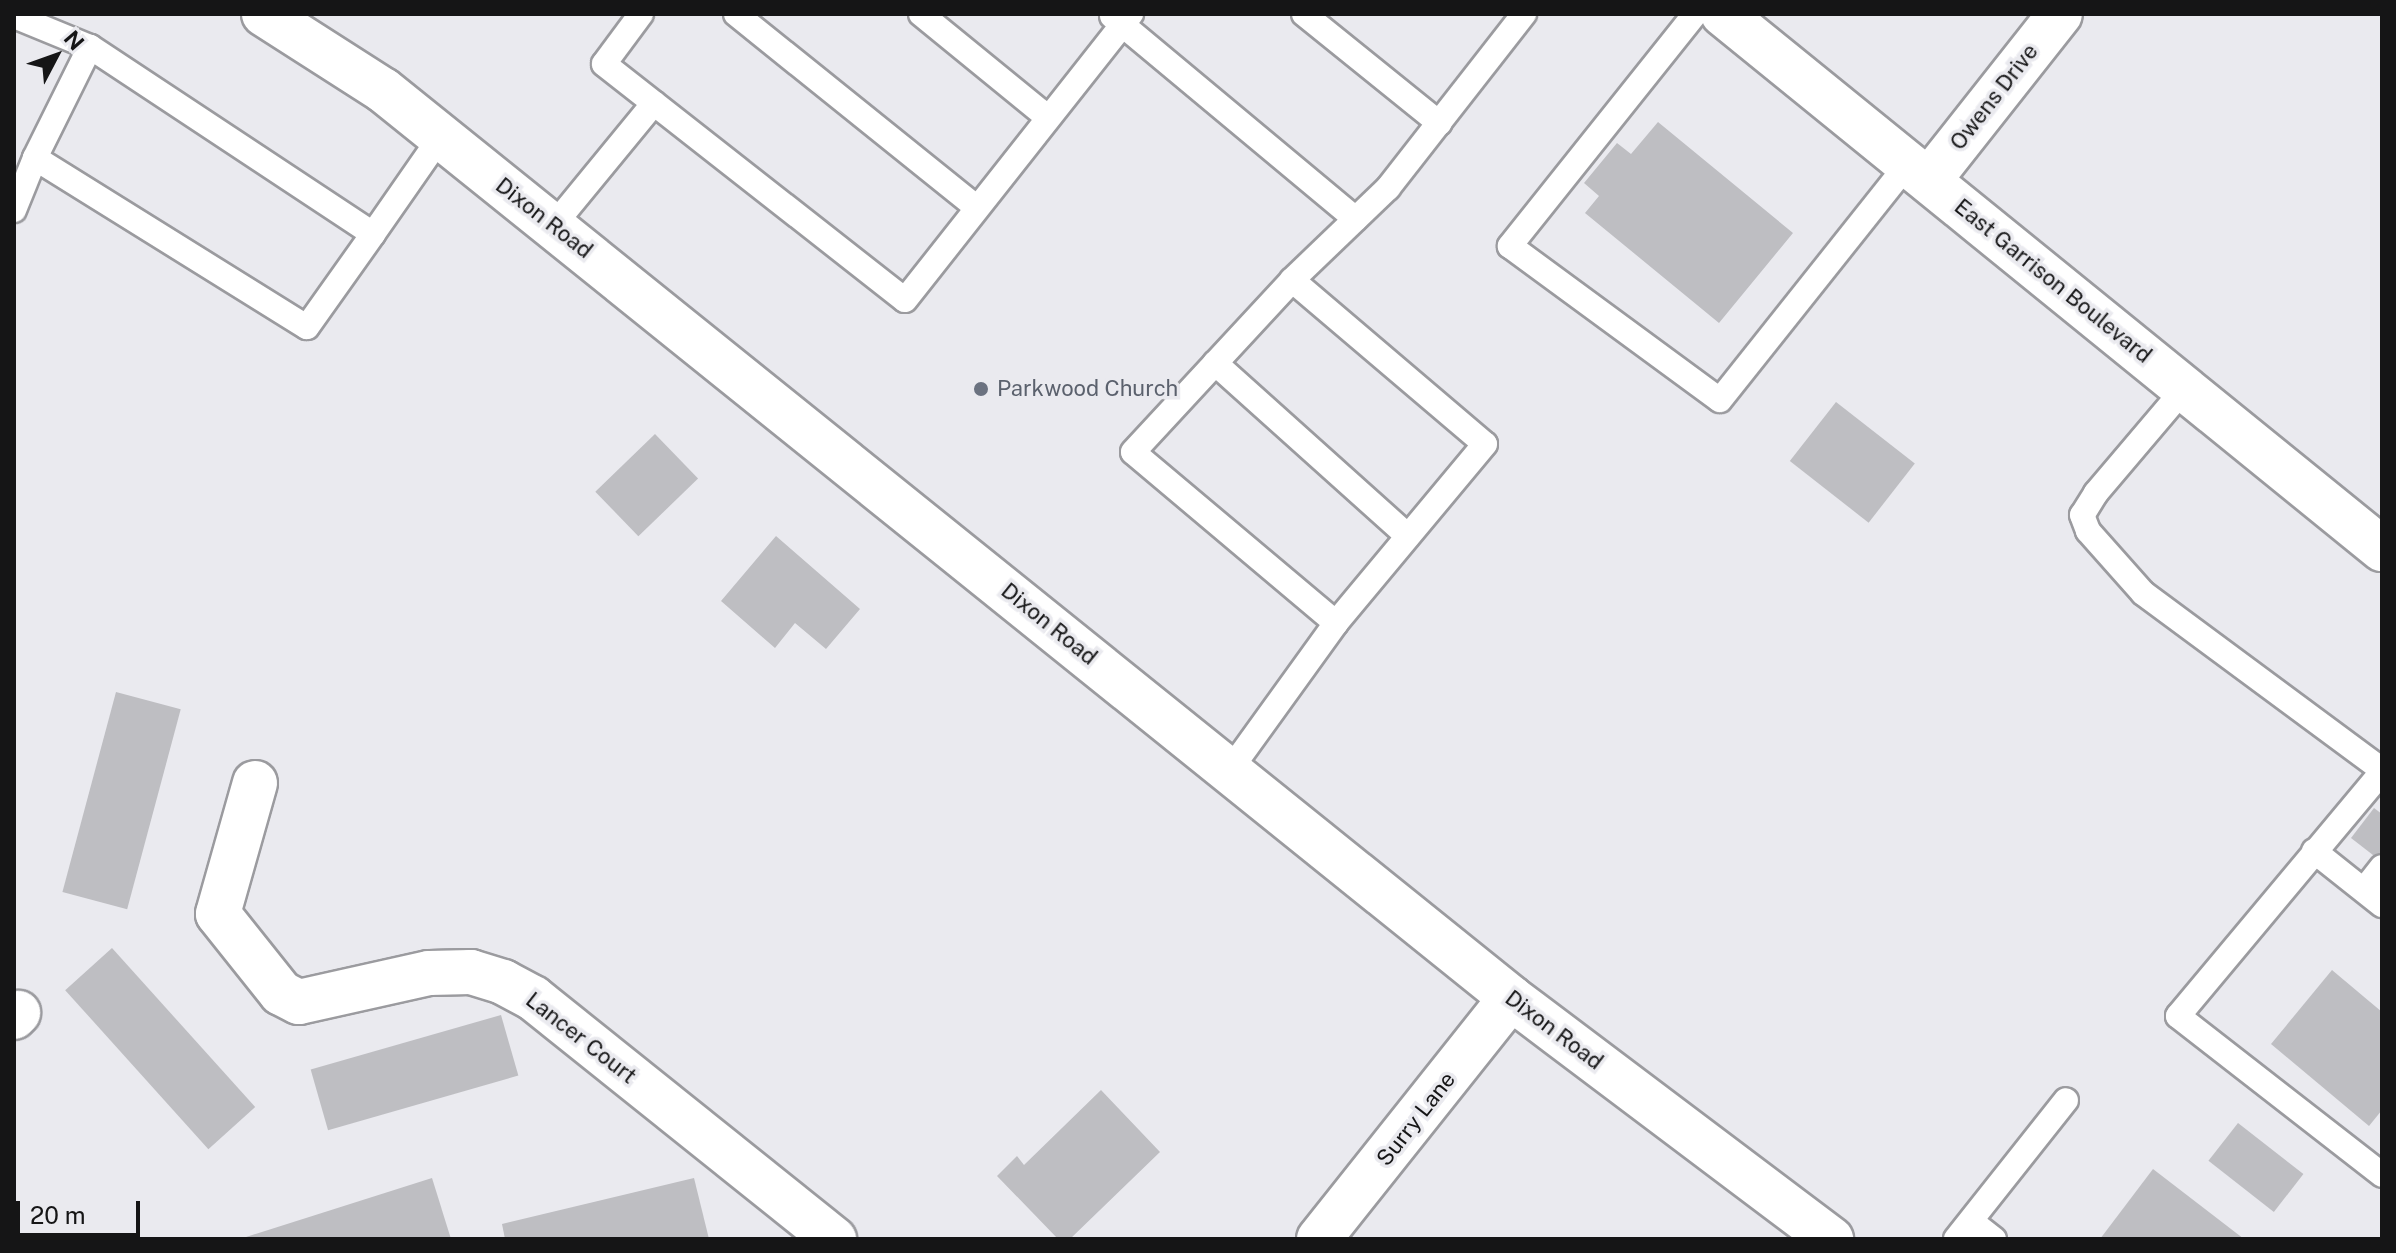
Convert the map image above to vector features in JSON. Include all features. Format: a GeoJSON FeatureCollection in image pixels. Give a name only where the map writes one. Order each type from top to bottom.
{"type":"FeatureCollection","features":[{"type":"Feature","properties":{"kind":"street","name":"Dixon Road"},"geometry":{"type":"LineString","coordinates":[[264,14],[383,90],[1511,998],[1831,1239]]}},
{"type":"Feature","properties":{"kind":"street","name":"East Garrison Boulevard"},"geometry":{"type":"LineString","coordinates":[[1723,14],[2382,549]]}},
{"type":"Feature","properties":{"kind":"street","name":"Owens Drive"},"geometry":{"type":"LineString","coordinates":[[1918,172],[2060,14]]}},
{"type":"Feature","properties":{"kind":"street","name":"Lancer Court"},"geometry":{"type":"LineString","coordinates":[[255,783],[218,914],[281,993],[299,1002],[429,973],[471,972],[503,982],[533,998],[834,1239]]}},
{"type":"Feature","properties":{"kind":"street","name":"Surry Lane"},"geometry":{"type":"LineString","coordinates":[[1319,1239],[1511,998]]}},
{"type":"Feature","properties":{"kind":"lane"},"geometry":{"type":"LineString","coordinates":[[641,14],[604,64],[905,300],[1121,17],[1356,219]]}},
{"type":"Feature","properties":{"kind":"lane"},"geometry":{"type":"LineString","coordinates":[[736,14],[976,207]]}},
{"type":"Feature","properties":{"kind":"lane"},"geometry":{"type":"LineString","coordinates":[[921,14],[1045,115]]}},
{"type":"Feature","properties":{"kind":"lane"},"geometry":{"type":"LineString","coordinates":[[1304,14],[1439,123]]}},
{"type":"Feature","properties":{"kind":"lane"},"geometry":{"type":"LineString","coordinates":[[1695,14],[1510,246],[1720,400],[1918,172]]}},
{"type":"Feature","properties":{"kind":"lane"},"geometry":{"type":"LineString","coordinates":[[14,16],[90,47],[373,234]]}},
{"type":"Feature","properties":{"kind":"lane"},"geometry":{"type":"LineString","coordinates":[[1336,623],[1133,452],[1292,280],[1356,219],[1439,123],[1511,19]]}},
{"type":"Feature","properties":{"kind":"lane"},"geometry":{"type":"LineString","coordinates":[[14,210],[35,158],[90,47]]}},
{"type":"Feature","properties":{"kind":"lane"},"geometry":{"type":"LineString","coordinates":[[553,226],[654,103]]}},
{"type":"Feature","properties":{"kind":"lane"},"geometry":{"type":"LineString","coordinates":[[35,158],[307,327],[441,136]]}},
{"type":"Feature","properties":{"kind":"lane"},"geometry":{"type":"LineString","coordinates":[[1230,770],[1336,623],[1485,444],[1292,280]]}},
{"type":"Feature","properties":{"kind":"lane"},"geometry":{"type":"LineString","coordinates":[[1215,363],[1408,536]]}},
{"type":"Feature","properties":{"kind":"lane"},"geometry":{"type":"LineString","coordinates":[[2185,388],[2096,493],[2082,515],[2088,531],[2143,593],[2382,771],[2178,1016],[2382,1175]]}},
{"type":"Feature","properties":{"kind":"lane"},"geometry":{"type":"LineString","coordinates":[[2314,851],[2373,898],[2382,867]]}},
{"type":"Feature","properties":{"kind":"lane"},"geometry":{"type":"LineString","coordinates":[[1994,1239],[1964,1230],[2066,1100]]}},
{"type":"Feature","properties":{"kind":"building"},"geometry":{"type":"Polygon","coordinates":[[[1658,122],[1793,233],[1719,323],[1585,213],[1599,196],[1584,183],[1617,143],[1631,154],[1658,122]]]}},
{"type":"Feature","properties":{"kind":"building"},"geometry":{"type":"Polygon","coordinates":[[[1836,402],[1915,464],[1869,523],[1790,461],[1836,402]]]}},
{"type":"Feature","properties":{"kind":"building"},"geometry":{"type":"Polygon","coordinates":[[[655,434],[698,479],[638,536],[595,492],[655,434]]]}},
{"type":"Feature","properties":{"kind":"building"},"geometry":{"type":"Polygon","coordinates":[[[776,536],[860,609],[826,649],[795,623],[775,648],[721,601],[776,536]]]}},
{"type":"Feature","properties":{"kind":"building"},"geometry":{"type":"Polygon","coordinates":[[[116,692],[181,709],[127,909],[62,892],[116,692]]]}},
{"type":"Feature","properties":{"kind":"building"},"geometry":{"type":"Polygon","coordinates":[[[2374,808],[2382,814],[2382,862],[2351,838],[2374,808]]]}},
{"type":"Feature","properties":{"kind":"building"},"geometry":{"type":"Polygon","coordinates":[[[112,948],[255,1107],[208,1149],[65,990],[112,948]]]}},
{"type":"Feature","properties":{"kind":"building"},"geometry":{"type":"Polygon","coordinates":[[[2332,970],[2382,1012],[2382,1110],[2369,1126],[2271,1044],[2332,970]]]}},
{"type":"Feature","properties":{"kind":"building"},"geometry":{"type":"Polygon","coordinates":[[[501,1015],[518,1076],[328,1130],[311,1070],[501,1015]]]}},
{"type":"Feature","properties":{"kind":"building"},"geometry":{"type":"Polygon","coordinates":[[[1101,1090],[1160,1152],[1070,1239],[1058,1239],[997,1176],[1017,1156],[1024,1165],[1101,1090]]]}},
{"type":"Feature","properties":{"kind":"building"},"geometry":{"type":"Polygon","coordinates":[[[2238,1123],[2303,1174],[2274,1212],[2208,1161],[2238,1123]]]}},
{"type":"Feature","properties":{"kind":"building"},"geometry":{"type":"Polygon","coordinates":[[[2153,1169],[2244,1239],[2100,1239],[2153,1169]]]}},
{"type":"Feature","properties":{"kind":"building"},"geometry":{"type":"Polygon","coordinates":[[[432,1178],[451,1239],[243,1239],[243,1238],[432,1178]]]}},
{"type":"Feature","properties":{"kind":"building"},"geometry":{"type":"Polygon","coordinates":[[[694,1178],[709,1239],[505,1239],[502,1224],[694,1178]]]}},
{"type":"Feature","properties":{"kind":"place","name":"Parkwood Church"},"geometry":{"type":"Point","coordinates":[981,389]}}]}
